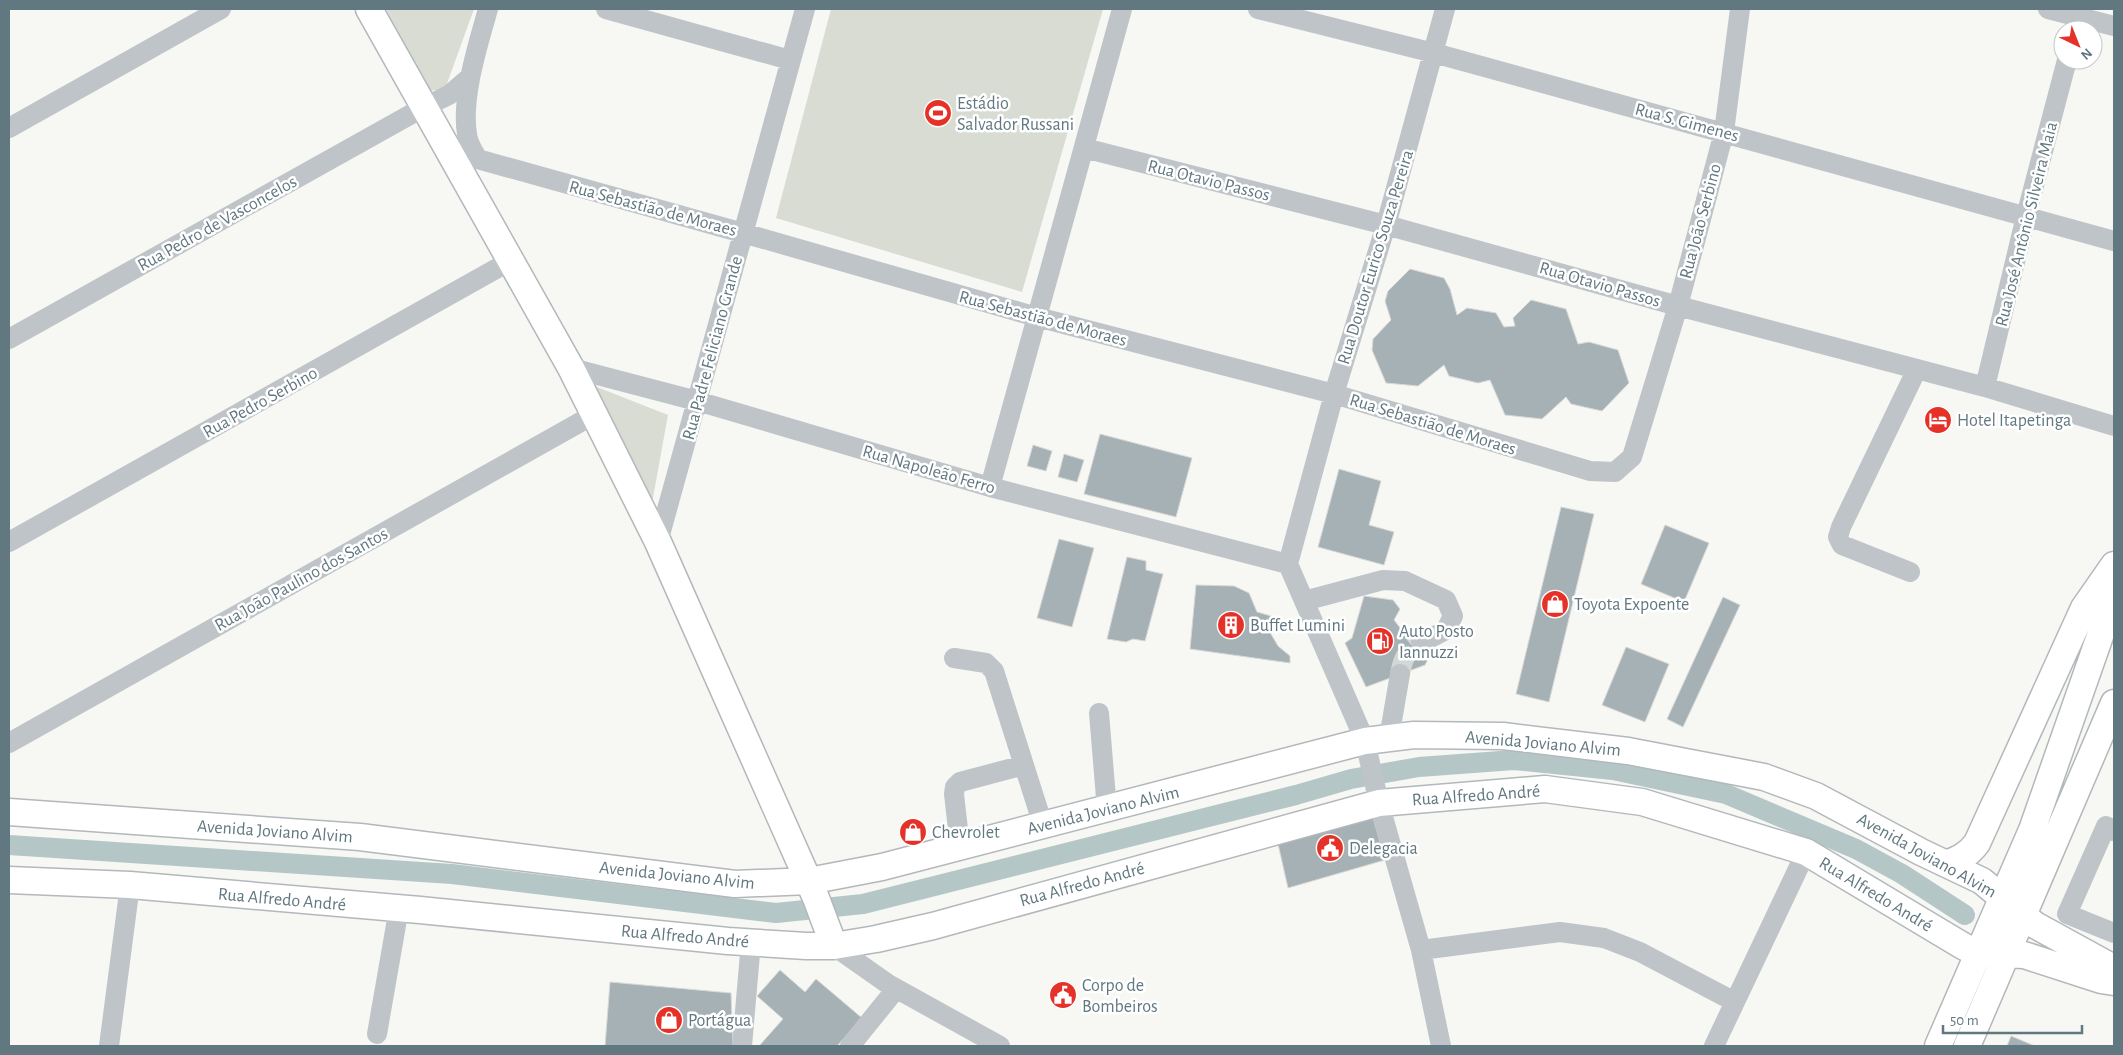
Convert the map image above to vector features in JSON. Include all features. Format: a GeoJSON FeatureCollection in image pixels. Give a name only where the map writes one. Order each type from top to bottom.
{"type":"FeatureCollection","features":[{"type":"Feature","properties":{"kind":"main road"},"geometry":{"type":"LineString","coordinates":[[369,9],[571,368],[658,542],[795,850],[831,938]]}},
{"type":"Feature","properties":{"kind":"main road"},"geometry":{"type":"LineString","coordinates":[[1946,864],[1961,859],[1977,843],[2084,608],[2114,565]]}},
{"type":"Feature","properties":{"kind":"main road"},"geometry":{"type":"LineString","coordinates":[[1938,1046],[2032,830],[2114,596]]}},
{"type":"Feature","properties":{"kind":"main road"},"geometry":{"type":"LineString","coordinates":[[1967,1046],[2114,703]]}},
{"type":"Feature","properties":{"kind":"main road","name":"Avenida Joviano Alvim"},"geometry":{"type":"LineString","coordinates":[[9,812],[360,837],[735,884],[766,883],[812,890],[846,874],[882,868],[1043,825],[1414,735],[1522,738],[1628,751],[1698,763],[1764,777],[1816,796],[1982,882],[2023,916],[2106,964],[2114,972]]}},
{"type":"Feature","properties":{"kind":"main road","name":"Rua Alfredo André"},"geometry":{"type":"LineString","coordinates":[[9,880],[130,885],[806,946],[831,938],[876,940],[933,926],[1378,798],[1545,789],[1642,802],[1806,852],[1963,946],[1978,953],[2024,954],[2100,980],[2114,982]]}},
{"type":"Feature","properties":{"kind":"main road"},"geometry":{"type":"LineString","coordinates":[[795,850],[826,870],[846,874]]}},
{"type":"Feature","properties":{"kind":"main road"},"geometry":{"type":"LineString","coordinates":[[766,883],[781,873],[789,864],[795,850]]}},
{"type":"Feature","properties":{"kind":"street"},"geometry":{"type":"LineString","coordinates":[[9,128],[221,9]]}},
{"type":"Feature","properties":{"kind":"street"},"geometry":{"type":"LineString","coordinates":[[478,159],[470,146],[467,134],[470,77],[488,9]]}},
{"type":"Feature","properties":{"kind":"street"},"geometry":{"type":"LineString","coordinates":[[606,9],[790,60]]}},
{"type":"Feature","properties":{"kind":"street","name":"Rua Padre Feliciano Grande"},"geometry":{"type":"LineString","coordinates":[[658,542],[805,9]]}},
{"type":"Feature","properties":{"kind":"street"},"geometry":{"type":"LineString","coordinates":[[990,487],[1122,9]]}},
{"type":"Feature","properties":{"kind":"street","name":"Rua S. Gimenes"},"geometry":{"type":"LineString","coordinates":[[1258,9],[1434,53],[2114,241]]}},
{"type":"Feature","properties":{"kind":"street","name":"Rua Doutor Eurico Souza Pereira"},"geometry":{"type":"LineString","coordinates":[[1288,564],[1334,394],[1386,225],[1446,9]]}},
{"type":"Feature","properties":{"kind":"street","name":"Rua João Serbino"},"geometry":{"type":"LineString","coordinates":[[1632,457],[1678,306],[1724,132],[1740,9]]}},
{"type":"Feature","properties":{"kind":"street"},"geometry":{"type":"LineString","coordinates":[[2048,9],[2114,26]]}},
{"type":"Feature","properties":{"kind":"street","name":"Rua José Antônio Silveira Maia"},"geometry":{"type":"LineString","coordinates":[[1985,387],[2026,216],[2065,70]]}},
{"type":"Feature","properties":{"kind":"street","name":"Rua Pedro de Vasconcelos"},"geometry":{"type":"LineString","coordinates":[[9,339],[424,107],[449,95],[470,77]]}},
{"type":"Feature","properties":{"kind":"street","name":"Rua Otavio Passos"},"geometry":{"type":"LineString","coordinates":[[1084,148],[1386,225],[1678,306],[1985,387],[2114,426]]}},
{"type":"Feature","properties":{"kind":"street","name":"Rua Sebastião de Moraes"},"geometry":{"type":"LineString","coordinates":[[449,151],[1037,317],[1334,394],[1590,471],[1615,472],[1632,457]]}},
{"type":"Feature","properties":{"kind":"street","name":"Rua Pedro Serbino"},"geometry":{"type":"LineString","coordinates":[[9,542],[510,261]]}},
{"type":"Feature","properties":{"kind":"street","name":"Rua Napoleão Ferro"},"geometry":{"type":"LineString","coordinates":[[571,368],[697,402],[990,487],[1288,564]]}},
{"type":"Feature","properties":{"kind":"street"},"geometry":{"type":"LineString","coordinates":[[1910,572],[1842,545],[1838,537],[1845,518],[1917,369]]}},
{"type":"Feature","properties":{"kind":"street","name":"Rua João Paulino dos Santos"},"geometry":{"type":"LineString","coordinates":[[9,743],[593,415]]}},
{"type":"Feature","properties":{"kind":"street"},"geometry":{"type":"LineString","coordinates":[[1288,564],[1304,601],[1375,746]]}},
{"type":"Feature","properties":{"kind":"street"},"geometry":{"type":"LineString","coordinates":[[1304,601],[1383,580],[1405,581],[1446,600],[1453,616],[1446,630],[1421,643]]}},
{"type":"Feature","properties":{"kind":"street"},"geometry":{"type":"LineString","coordinates":[[954,658],[986,663],[994,671],[1043,825]]}},
{"type":"Feature","properties":{"kind":"street"},"geometry":{"type":"LineString","coordinates":[[1400,674],[1375,746],[1378,798],[1421,950],[1441,1046]]}},
{"type":"Feature","properties":{"kind":"street"},"geometry":{"type":"LineString","coordinates":[[1099,713],[1107,810]]}},
{"type":"Feature","properties":{"kind":"street"},"geometry":{"type":"LineString","coordinates":[[960,847],[954,794],[955,787],[960,782],[1024,765]]}},
{"type":"Feature","properties":{"kind":"street"},"geometry":{"type":"LineString","coordinates":[[2114,831],[2106,826],[2068,914],[2114,934]]}},
{"type":"Feature","properties":{"kind":"street"},"geometry":{"type":"LineString","coordinates":[[1714,1046],[1806,852]]}},
{"type":"Feature","properties":{"kind":"street"},"geometry":{"type":"LineString","coordinates":[[108,1046],[130,885]]}},
{"type":"Feature","properties":{"kind":"street"},"geometry":{"type":"LineString","coordinates":[[377,1034],[399,908]]}},
{"type":"Feature","properties":{"kind":"street"},"geometry":{"type":"LineString","coordinates":[[1421,950],[1560,932],[1604,938],[1640,952],[1735,1002]]}},
{"type":"Feature","properties":{"kind":"street"},"geometry":{"type":"LineString","coordinates":[[831,938],[896,989],[1000,1046]]}},
{"type":"Feature","properties":{"kind":"street"},"geometry":{"type":"LineString","coordinates":[[742,1046],[751,942]]}},
{"type":"Feature","properties":{"kind":"street"},"geometry":{"type":"LineString","coordinates":[[850,1046],[896,989]]}},
{"type":"Feature","properties":{"kind":"shaded area"},"geometry":{"type":"Polygon","coordinates":[[[386,9],[474,9],[445,89],[426,91],[386,9]]]}},
{"type":"Feature","properties":{"kind":"shaded area","name":"Estádio Salvador Russani"},"geometry":{"type":"Polygon","coordinates":[[[831,9],[1103,9],[1022,292],[776,218],[831,9]]]}},
{"type":"Feature","properties":{"kind":"shaded area"},"geometry":{"type":"Polygon","coordinates":[[[592,385],[668,415],[652,503],[592,385]]]}},
{"type":"Feature","properties":{"kind":"building"},"geometry":{"type":"Polygon","coordinates":[[[1410,269],[1444,278],[1450,289],[1457,315],[1467,308],[1496,313],[1504,327],[1515,326],[1513,318],[1531,300],[1566,309],[1578,344],[1589,342],[1618,350],[1629,383],[1602,411],[1571,404],[1566,397],[1542,419],[1505,415],[1490,380],[1478,383],[1449,376],[1444,365],[1418,386],[1386,383],[1372,350],[1373,339],[1391,320],[1385,301],[1388,291],[1410,269]]]}},
{"type":"Feature","properties":{"kind":"building"},"geometry":{"type":"Polygon","coordinates":[[[1100,434],[1192,458],[1176,517],[1084,494],[1100,434]]]}},
{"type":"Feature","properties":{"kind":"building"},"geometry":{"type":"Polygon","coordinates":[[[1033,445],[1052,451],[1046,471],[1027,466],[1033,445]]]}},
{"type":"Feature","properties":{"kind":"building"},"geometry":{"type":"Polygon","coordinates":[[[1064,454],[1084,460],[1077,482],[1058,477],[1064,454]]]}},
{"type":"Feature","properties":{"kind":"building"},"geometry":{"type":"Polygon","coordinates":[[[1339,469],[1381,481],[1369,525],[1394,532],[1384,565],[1318,547],[1339,469]]]}},
{"type":"Feature","properties":{"kind":"building","name":"Toyota Expoente"},"geometry":{"type":"Polygon","coordinates":[[[1561,507],[1594,514],[1549,702],[1516,694],[1561,507]]]}},
{"type":"Feature","properties":{"kind":"building"},"geometry":{"type":"Polygon","coordinates":[[[1665,525],[1709,543],[1684,602],[1641,584],[1665,525]]]}},
{"type":"Feature","properties":{"kind":"building"},"geometry":{"type":"Polygon","coordinates":[[[1059,539],[1094,548],[1072,627],[1037,618],[1059,539]]]}},
{"type":"Feature","properties":{"kind":"building"},"geometry":{"type":"Polygon","coordinates":[[[1127,557],[1146,561],[1146,570],[1163,574],[1145,641],[1133,639],[1126,642],[1107,639],[1127,557]]]}},
{"type":"Feature","properties":{"kind":"building","name":"Buffet Lumini"},"geometry":{"type":"Polygon","coordinates":[[[1196,585],[1234,586],[1249,593],[1257,612],[1271,616],[1271,634],[1278,646],[1290,656],[1290,663],[1190,649],[1196,585]]]}},
{"type":"Feature","properties":{"kind":"building","name":"Auto Posto Iannuzzi"},"geometry":{"type":"Polygon","coordinates":[[[1364,596],[1393,600],[1400,609],[1394,620],[1408,638],[1434,648],[1425,665],[1366,687],[1345,643],[1352,638],[1364,596]]]}},
{"type":"Feature","properties":{"kind":"building"},"geometry":{"type":"Polygon","coordinates":[[[1723,597],[1740,605],[1683,727],[1667,719],[1723,597]]]}},
{"type":"Feature","properties":{"kind":"building"},"geometry":{"type":"Polygon","coordinates":[[[1626,647],[1669,664],[1645,722],[1602,705],[1626,647]]]}},
{"type":"Feature","properties":{"kind":"building","name":"Delegacia"},"geometry":{"type":"Polygon","coordinates":[[[1371,810],[1385,860],[1288,888],[1276,835],[1371,810]]]}},
{"type":"Feature","properties":{"kind":"building"},"geometry":{"type":"Polygon","coordinates":[[[780,970],[805,992],[816,979],[862,1018],[837,1046],[759,1046],[783,1019],[757,996],[780,970]]]}},
{"type":"Feature","properties":{"kind":"building","name":"Portágua"},"geometry":{"type":"Polygon","coordinates":[[[610,982],[731,993],[733,1046],[605,1046],[610,982]]]}},
{"type":"Feature","properties":{"kind":"building"},"geometry":{"type":"Polygon","coordinates":[[[2011,1036],[2035,1046],[2007,1046],[2011,1036]]]}},
{"type":"Feature","properties":{"kind":"waterway"},"geometry":{"type":"LineString","coordinates":[[9,845],[452,874],[776,913],[863,904],[1296,795],[1351,779],[1419,767],[1514,760],[1613,770],[1726,794],[1856,849],[1902,874],[1965,915]]}},
{"type":"Feature","properties":{"kind":"tunnel"},"geometry":{"type":"LineString","coordinates":[[1400,674],[1406,655],[1421,643]]}},
{"type":"Feature","properties":{"kind":"place","name":"Estádio Salvador Russani"},"geometry":{"type":"Point","coordinates":[938,113]}},
{"type":"Feature","properties":{"kind":"place","name":"Hotel Itapetinga"},"geometry":{"type":"Point","coordinates":[1938,420]}},
{"type":"Feature","properties":{"kind":"place","name":"Toyota Expoente"},"geometry":{"type":"Point","coordinates":[1555,604]}},
{"type":"Feature","properties":{"kind":"place","name":"Buffet Lumini"},"geometry":{"type":"Point","coordinates":[1231,625]}},
{"type":"Feature","properties":{"kind":"place","name":"Auto Posto Iannuzzi"},"geometry":{"type":"Point","coordinates":[1380,641]}},
{"type":"Feature","properties":{"kind":"place","name":"Chevrolet"},"geometry":{"type":"Point","coordinates":[913,832]}},
{"type":"Feature","properties":{"kind":"place","name":"Delegacia"},"geometry":{"type":"Point","coordinates":[1330,848]}},
{"type":"Feature","properties":{"kind":"place","name":"Corpo de Bombeiros"},"geometry":{"type":"Point","coordinates":[1063,995]}},
{"type":"Feature","properties":{"kind":"place","name":"Portágua"},"geometry":{"type":"Point","coordinates":[669,1020]}}]}
